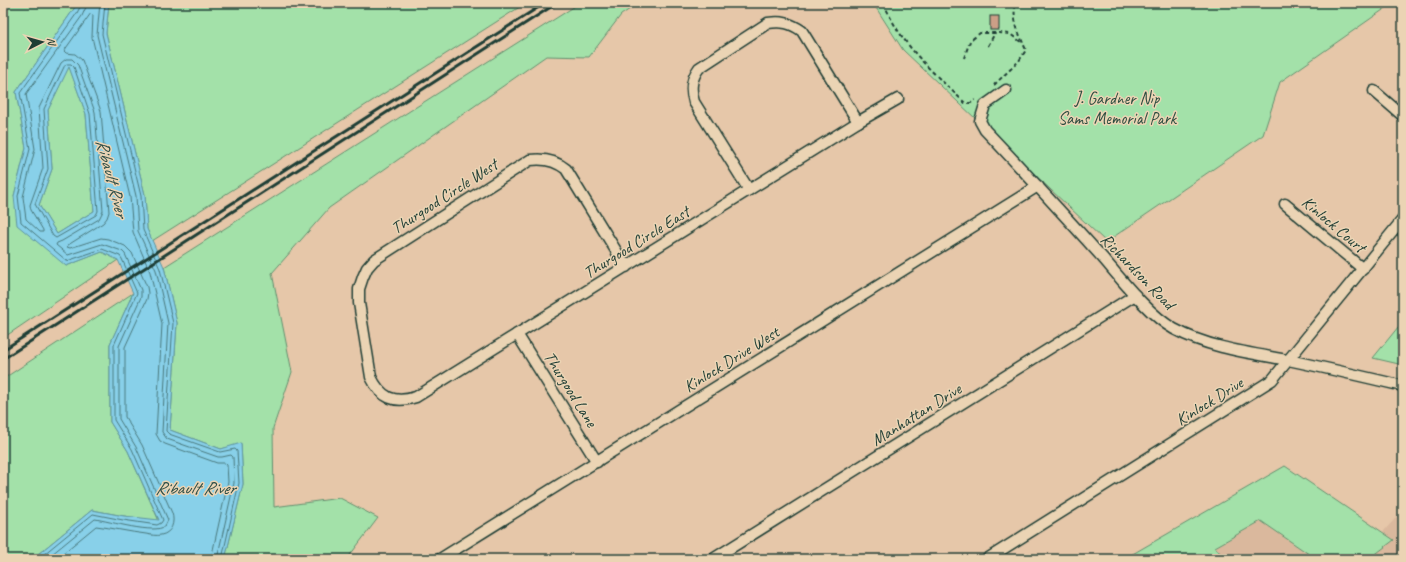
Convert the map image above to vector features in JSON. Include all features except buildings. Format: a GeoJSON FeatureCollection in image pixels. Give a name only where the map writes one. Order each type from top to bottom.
{"type":"FeatureCollection","features":[{"type":"Feature","properties":{"kind":"street"},"geometry":{"type":"LineString","coordinates":[[749,190],[694,102],[692,84],[694,75],[699,68],[768,23],[779,21],[787,22],[802,31],[858,122]]}},
{"type":"Feature","properties":{"kind":"street","name":"Richardson Road"},"geometry":{"type":"LineString","coordinates":[[1006,90],[985,105],[980,121],[985,130],[1157,317],[1172,328],[1187,336],[1219,346],[1403,386]]}},
{"type":"Feature","properties":{"kind":"street"},"geometry":{"type":"LineString","coordinates":[[1374,91],[1403,116]]}},
{"type":"Feature","properties":{"kind":"street","name":"Thurgood Circle East"},"geometry":{"type":"LineString","coordinates":[[387,397],[397,400],[407,400],[416,397],[858,122],[898,99]]}},
{"type":"Feature","properties":{"kind":"street","name":"Thurgood Circle West"},"geometry":{"type":"LineString","coordinates":[[387,397],[375,386],[371,376],[359,303],[359,290],[367,268],[374,260],[530,160],[540,158],[551,160],[560,164],[566,169],[626,267]]}},
{"type":"Feature","properties":{"kind":"street","name":"Kinlock Drive West"},"geometry":{"type":"LineString","coordinates":[[440,559],[1038,186]]}},
{"type":"Feature","properties":{"kind":"street","name":"Kinlock Court"},"geometry":{"type":"LineString","coordinates":[[1285,204],[1363,269]]}},
{"type":"Feature","properties":{"kind":"street","name":"Kinlock Drive"},"geometry":{"type":"LineString","coordinates":[[986,559],[1272,380],[1403,219]]}},
{"type":"Feature","properties":{"kind":"street","name":"Manhattan Drive"},"geometry":{"type":"LineString","coordinates":[[713,559],[1136,295]]}},
{"type":"Feature","properties":{"kind":"street","name":"Thurgood Lane"},"geometry":{"type":"LineString","coordinates":[[517,334],[597,462]]}},
{"type":"Feature","properties":{"kind":"path"},"geometry":{"type":"LineString","coordinates":[[884,3],[890,17],[917,57],[965,103],[971,103],[978,98]]}},
{"type":"Feature","properties":{"kind":"path"},"geometry":{"type":"LineString","coordinates":[[985,3],[1015,4],[1014,9],[1018,32],[1026,50],[1019,61],[990,88]]}},
{"type":"Feature","properties":{"kind":"path"},"geometry":{"type":"LineString","coordinates":[[964,58],[970,40],[980,33],[1010,34],[1023,43]]}},
{"type":"Feature","properties":{"kind":"path"},"geometry":{"type":"LineString","coordinates":[[988,46],[995,33]]}},
{"type":"Feature","properties":{"kind":"shaded area"},"geometry":{"type":"Polygon","coordinates":[[[1403,510],[1403,559],[1369,559],[1394,540],[1383,532],[1403,510]]]}},
{"type":"Feature","properties":{"kind":"shaded area"},"geometry":{"type":"Polygon","coordinates":[[[1261,521],[1316,559],[1225,559],[1215,547],[1261,521]]]}},
{"type":"Feature","properties":{"kind":"green space"},"geometry":{"type":"Polygon","coordinates":[[[3,3],[78,3],[16,92],[26,148],[14,196],[66,266],[102,252],[118,260],[3,338],[3,3]]]}},
{"type":"Feature","properties":{"kind":"green space"},"geometry":{"type":"Polygon","coordinates":[[[109,3],[526,3],[152,241],[147,229],[145,195],[106,33],[109,3]]]}},
{"type":"Feature","properties":{"kind":"green space"},"geometry":{"type":"Polygon","coordinates":[[[580,3],[639,3],[621,15],[589,57],[546,56],[329,208],[272,273],[292,372],[273,428],[274,507],[340,498],[378,518],[347,559],[225,559],[243,484],[241,444],[221,449],[170,430],[177,323],[164,267],[580,3]]]}},
{"type":"Feature","properties":{"kind":"green space","name":"J. Gardner Nip Sams Memorial Park"},"geometry":{"type":"Polygon","coordinates":[[[873,3],[1393,3],[1280,82],[1263,135],[1106,242],[903,50],[873,3]]]}},
{"type":"Feature","properties":{"kind":"green space"},"geometry":{"type":"Polygon","coordinates":[[[69,66],[86,114],[94,211],[57,234],[39,205],[52,169],[48,110],[69,66]]]}},
{"type":"Feature","properties":{"kind":"green space"},"geometry":{"type":"Polygon","coordinates":[[[133,293],[110,344],[110,422],[128,451],[159,521],[92,510],[32,559],[3,559],[3,379],[133,293]]]}},
{"type":"Feature","properties":{"kind":"green space"},"geometry":{"type":"Polygon","coordinates":[[[1403,321],[1403,365],[1373,358],[1403,321]]]}},
{"type":"Feature","properties":{"kind":"green space"},"geometry":{"type":"Polygon","coordinates":[[[1285,466],[1394,540],[1369,559],[1316,559],[1261,521],[1215,547],[1225,559],[1124,559],[1285,466]]]}},
{"type":"Feature","properties":{"kind":"water","name":"Ribault River"},"geometry":{"type":"Polygon","coordinates":[[[78,3],[109,3],[106,33],[145,195],[147,229],[164,267],[177,323],[170,430],[221,449],[241,443],[243,484],[225,559],[32,559],[92,510],[124,516],[159,520],[128,451],[110,422],[110,344],[133,293],[118,260],[102,252],[66,266],[17,225],[14,196],[26,148],[16,92],[78,3]],[[69,67],[48,110],[52,169],[39,205],[57,234],[94,211],[86,114],[69,67]]]}},
{"type":"Feature","properties":{"kind":"railway"},"geometry":{"type":"LineString","coordinates":[[3,350],[545,3]]}},
{"type":"Feature","properties":{"kind":"railway"},"geometry":{"type":"LineString","coordinates":[[3,359],[557,3]]}}]}
